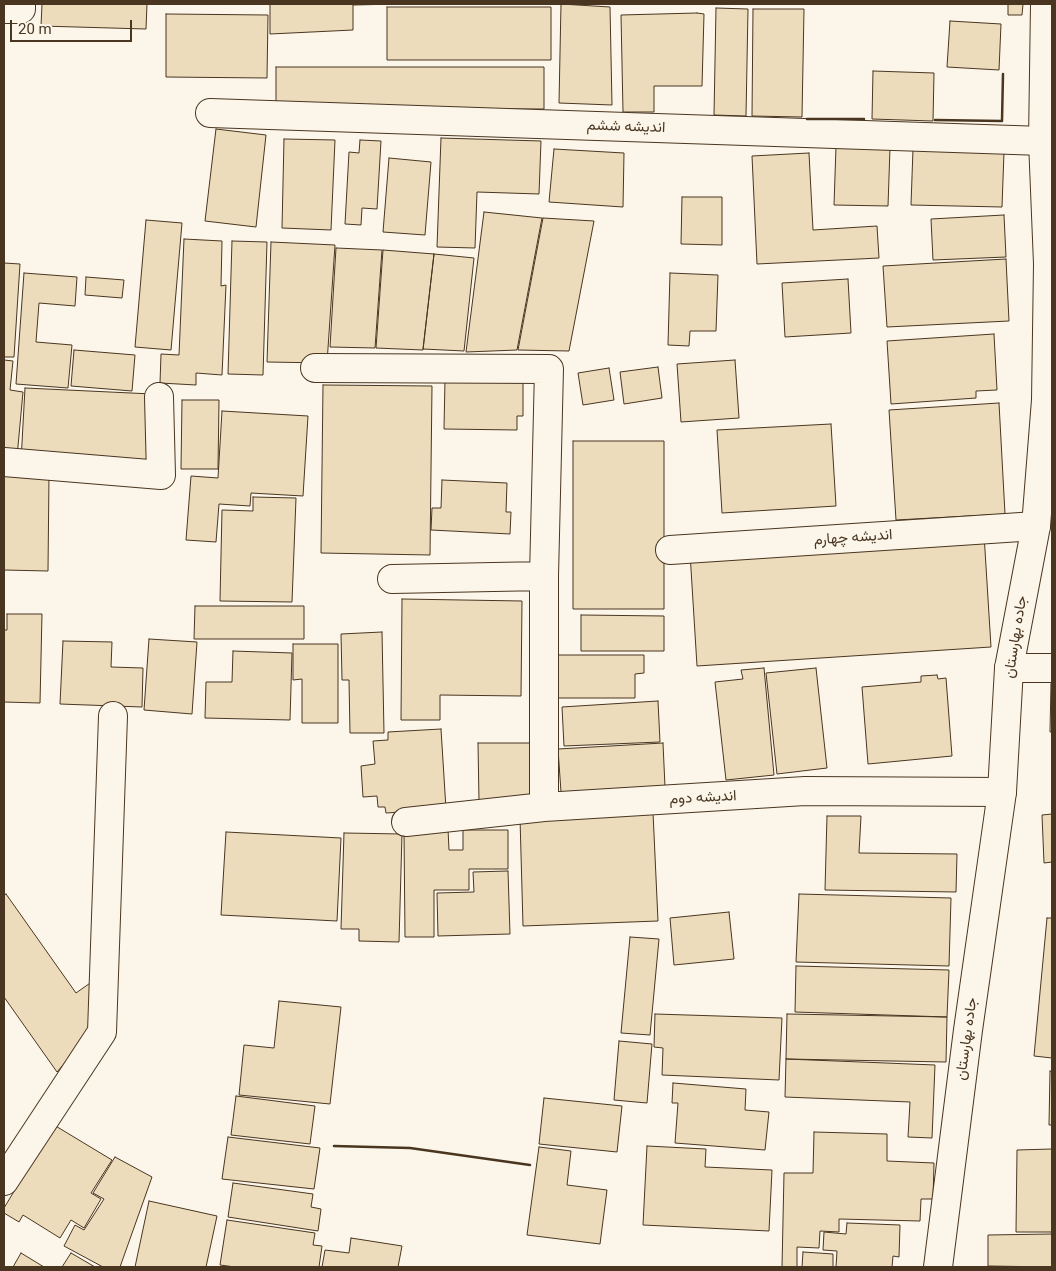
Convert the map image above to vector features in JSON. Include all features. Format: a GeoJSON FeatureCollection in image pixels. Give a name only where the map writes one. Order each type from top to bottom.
{"type":"FeatureCollection","features":[{"type":"Feature","properties":{"kind":"street"},"geometry":{"type":"LineString","coordinates":[[4,9],[21,9],[21,4]]}},
{"type":"Feature","properties":{"kind":"street","name":"جاده بهارستان"},"geometry":{"type":"LineString","coordinates":[[938,1267],[1002,792],[1009,668],[1036,526],[1049,400],[1049,230],[1042,141],[1045,4]]}},
{"type":"Feature","properties":{"kind":"street","name":"اندیشه ششم"},"geometry":{"type":"LineString","coordinates":[[210,114],[1042,141]]}},
{"type":"Feature","properties":{"kind":"street"},"geometry":{"type":"LineString","coordinates":[[315,368],[549,369],[544,576],[544,807]]}},
{"type":"Feature","properties":{"kind":"street"},"geometry":{"type":"LineString","coordinates":[[4,462],[161,475],[159,397]]}},
{"type":"Feature","properties":{"kind":"street","name":"اندیشه چهارم"},"geometry":{"type":"LineString","coordinates":[[670,550],[1036,526]]}},
{"type":"Feature","properties":{"kind":"street"},"geometry":{"type":"LineString","coordinates":[[392,579],[544,576]]}},
{"type":"Feature","properties":{"kind":"street"},"geometry":{"type":"LineString","coordinates":[[1009,668],[1052,668]]}},
{"type":"Feature","properties":{"kind":"street"},"geometry":{"type":"LineString","coordinates":[[4,1181],[102,1032],[113,716]]}},
{"type":"Feature","properties":{"kind":"street","name":"اندیشه دوم"},"geometry":{"type":"LineString","coordinates":[[406,822],[544,807],[805,792],[1002,792]]}},
{"type":"Feature","properties":{"kind":"building"},"geometry":{"type":"Polygon","coordinates":[[[42,4],[147,4],[146,29],[41,26],[42,4]]]}},
{"type":"Feature","properties":{"kind":"building"},"geometry":{"type":"Polygon","coordinates":[[[270,4],[398,4],[353,5],[353,30],[270,34],[270,4]]]}},
{"type":"Feature","properties":{"kind":"building"},"geometry":{"type":"Polygon","coordinates":[[[561,4],[610,7],[612,105],[559,103],[561,4]]]}},
{"type":"Feature","properties":{"kind":"building"},"geometry":{"type":"Polygon","coordinates":[[[1008,4],[1023,4],[1022,15],[1008,15],[1008,4]]]}},
{"type":"Feature","properties":{"kind":"building"},"geometry":{"type":"Polygon","coordinates":[[[387,7],[551,7],[551,60],[387,60],[387,7]]]}},
{"type":"Feature","properties":{"kind":"building"},"geometry":{"type":"Polygon","coordinates":[[[716,8],[748,9],[746,116],[714,115],[716,8]]]}},
{"type":"Feature","properties":{"kind":"building"},"geometry":{"type":"Polygon","coordinates":[[[753,9],[804,9],[802,117],[752,116],[753,9]]]}},
{"type":"Feature","properties":{"kind":"building"},"geometry":{"type":"Polygon","coordinates":[[[166,14],[268,15],[267,78],[166,77],[166,14]]]}},
{"type":"Feature","properties":{"kind":"building"},"geometry":{"type":"Polygon","coordinates":[[[704,14],[702,86],[654,86],[654,112],[623,112],[621,15],[704,14]]]}},
{"type":"Feature","properties":{"kind":"building"},"geometry":{"type":"Polygon","coordinates":[[[950,21],[1001,24],[999,70],[947,67],[950,21]]]}},
{"type":"Feature","properties":{"kind":"building"},"geometry":{"type":"Polygon","coordinates":[[[276,67],[544,67],[544,109],[276,109],[276,67]]]}},
{"type":"Feature","properties":{"kind":"building"},"geometry":{"type":"Polygon","coordinates":[[[873,71],[934,73],[933,121],[872,119],[873,71]]]}},
{"type":"Feature","properties":{"kind":"building"},"geometry":{"type":"Polygon","coordinates":[[[216,129],[266,135],[256,227],[205,221],[216,129]]]}},
{"type":"Feature","properties":{"kind":"building"},"geometry":{"type":"Polygon","coordinates":[[[441,138],[541,141],[539,194],[477,192],[475,248],[437,247],[441,138]]]}},
{"type":"Feature","properties":{"kind":"building"},"geometry":{"type":"Polygon","coordinates":[[[284,139],[335,140],[331,230],[282,228],[284,139]]]}},
{"type":"Feature","properties":{"kind":"building"},"geometry":{"type":"Polygon","coordinates":[[[360,140],[381,141],[377,209],[362,208],[361,225],[345,224],[349,152],[359,153],[360,140]]]}},
{"type":"Feature","properties":{"kind":"building"},"geometry":{"type":"Polygon","coordinates":[[[836,147],[890,148],[888,206],[834,205],[836,147]]]}},
{"type":"Feature","properties":{"kind":"building"},"geometry":{"type":"Polygon","coordinates":[[[554,149],[624,153],[623,207],[549,202],[554,149]]]}},
{"type":"Feature","properties":{"kind":"building"},"geometry":{"type":"Polygon","coordinates":[[[913,149],[1004,152],[1002,207],[911,205],[913,149]]]}},
{"type":"Feature","properties":{"kind":"building"},"geometry":{"type":"Polygon","coordinates":[[[809,153],[813,230],[877,226],[879,258],[757,264],[752,156],[809,153]]]}},
{"type":"Feature","properties":{"kind":"building"},"geometry":{"type":"Polygon","coordinates":[[[389,158],[431,162],[425,235],[383,232],[389,158]]]}},
{"type":"Feature","properties":{"kind":"building"},"geometry":{"type":"Polygon","coordinates":[[[682,197],[722,197],[722,245],[681,244],[682,197]]]}},
{"type":"Feature","properties":{"kind":"building"},"geometry":{"type":"Polygon","coordinates":[[[484,212],[542,218],[517,350],[466,352],[484,212]]]}},
{"type":"Feature","properties":{"kind":"building"},"geometry":{"type":"Polygon","coordinates":[[[1004,215],[1006,257],[933,260],[931,219],[1004,215]]]}},
{"type":"Feature","properties":{"kind":"building"},"geometry":{"type":"Polygon","coordinates":[[[543,218],[594,221],[569,351],[518,350],[543,218]]]}},
{"type":"Feature","properties":{"kind":"building"},"geometry":{"type":"Polygon","coordinates":[[[146,220],[182,223],[171,350],[135,347],[146,220]]]}},
{"type":"Feature","properties":{"kind":"building"},"geometry":{"type":"Polygon","coordinates":[[[184,239],[222,241],[221,286],[226,285],[222,375],[196,373],[196,385],[160,383],[161,354],[179,355],[184,239]]]}},
{"type":"Feature","properties":{"kind":"building"},"geometry":{"type":"Polygon","coordinates":[[[232,241],[267,242],[263,375],[228,374],[232,241]]]}},
{"type":"Feature","properties":{"kind":"building"},"geometry":{"type":"Polygon","coordinates":[[[271,242],[335,245],[327,363],[267,362],[271,242]]]}},
{"type":"Feature","properties":{"kind":"building"},"geometry":{"type":"Polygon","coordinates":[[[336,248],[382,250],[375,348],[330,347],[336,248]]]}},
{"type":"Feature","properties":{"kind":"building"},"geometry":{"type":"Polygon","coordinates":[[[383,250],[434,254],[423,350],[376,348],[383,250]]]}},
{"type":"Feature","properties":{"kind":"building"},"geometry":{"type":"Polygon","coordinates":[[[434,254],[474,258],[464,351],[423,349],[434,254]]]}},
{"type":"Feature","properties":{"kind":"building"},"geometry":{"type":"Polygon","coordinates":[[[1006,259],[1009,321],[887,327],[883,266],[1006,259]]]}},
{"type":"Feature","properties":{"kind":"building"},"geometry":{"type":"Polygon","coordinates":[[[4,263],[20,264],[14,357],[4,357],[4,263]]]}},
{"type":"Feature","properties":{"kind":"building"},"geometry":{"type":"Polygon","coordinates":[[[24,273],[77,277],[75,306],[39,303],[36,342],[72,345],[68,388],[16,384],[24,273]]]}},
{"type":"Feature","properties":{"kind":"building"},"geometry":{"type":"Polygon","coordinates":[[[670,273],[718,275],[716,331],[690,331],[689,346],[668,345],[670,273]]]}},
{"type":"Feature","properties":{"kind":"building"},"geometry":{"type":"Polygon","coordinates":[[[86,277],[124,280],[122,298],[85,295],[86,277]]]}},
{"type":"Feature","properties":{"kind":"building"},"geometry":{"type":"Polygon","coordinates":[[[848,279],[851,333],[785,337],[782,283],[848,279]]]}},
{"type":"Feature","properties":{"kind":"building"},"geometry":{"type":"Polygon","coordinates":[[[994,334],[997,390],[976,391],[976,398],[891,404],[887,341],[994,334]]]}},
{"type":"Feature","properties":{"kind":"building"},"geometry":{"type":"Polygon","coordinates":[[[74,350],[135,355],[132,391],[71,386],[74,350]]]}},
{"type":"Feature","properties":{"kind":"building"},"geometry":{"type":"Polygon","coordinates":[[[4,360],[13,361],[10,390],[23,392],[17,457],[4,456],[4,360]]]}},
{"type":"Feature","properties":{"kind":"building"},"geometry":{"type":"Polygon","coordinates":[[[735,360],[739,418],[681,422],[677,364],[735,360]]]}},
{"type":"Feature","properties":{"kind":"building"},"geometry":{"type":"Polygon","coordinates":[[[658,367],[662,398],[624,404],[620,372],[658,367]]]}},
{"type":"Feature","properties":{"kind":"building"},"geometry":{"type":"Polygon","coordinates":[[[609,368],[614,400],[583,405],[578,373],[609,368]]]}},
{"type":"Feature","properties":{"kind":"building"},"geometry":{"type":"Polygon","coordinates":[[[523,375],[523,416],[517,416],[517,430],[444,429],[445,379],[523,375]]]}},
{"type":"Feature","properties":{"kind":"building"},"geometry":{"type":"Polygon","coordinates":[[[323,385],[432,386],[430,555],[321,553],[323,385]]]}},
{"type":"Feature","properties":{"kind":"building"},"geometry":{"type":"Polygon","coordinates":[[[25,388],[152,394],[148,467],[21,461],[25,388]]]}},
{"type":"Feature","properties":{"kind":"building"},"geometry":{"type":"Polygon","coordinates":[[[182,400],[219,400],[218,469],[181,469],[182,400]]]}},
{"type":"Feature","properties":{"kind":"building"},"geometry":{"type":"Polygon","coordinates":[[[999,403],[1005,514],[896,520],[889,410],[999,403]]]}},
{"type":"Feature","properties":{"kind":"building"},"geometry":{"type":"Polygon","coordinates":[[[222,411],[308,416],[303,496],[251,493],[250,506],[219,504],[216,542],[186,540],[191,476],[218,478],[222,411]]]}},
{"type":"Feature","properties":{"kind":"building"},"geometry":{"type":"Polygon","coordinates":[[[831,424],[836,506],[722,513],[717,430],[831,424]]]}},
{"type":"Feature","properties":{"kind":"building"},"geometry":{"type":"Polygon","coordinates":[[[573,441],[664,441],[664,609],[573,609],[573,441]]]}},
{"type":"Feature","properties":{"kind":"building"},"geometry":{"type":"Polygon","coordinates":[[[4,474],[49,474],[48,571],[4,570],[4,474]]]}},
{"type":"Feature","properties":{"kind":"building"},"geometry":{"type":"Polygon","coordinates":[[[442,480],[507,483],[506,512],[511,512],[510,534],[431,530],[432,508],[441,508],[442,480]]]}},
{"type":"Feature","properties":{"kind":"building"},"geometry":{"type":"Polygon","coordinates":[[[253,497],[296,498],[292,602],[220,601],[222,510],[253,511],[253,497]]]}},
{"type":"Feature","properties":{"kind":"building"},"geometry":{"type":"Polygon","coordinates":[[[984,534],[991,647],[697,666],[690,553],[984,534]]]}},
{"type":"Feature","properties":{"kind":"building"},"geometry":{"type":"Polygon","coordinates":[[[402,599],[522,601],[521,696],[440,695],[440,720],[401,720],[402,599]]]}},
{"type":"Feature","properties":{"kind":"building"},"geometry":{"type":"Polygon","coordinates":[[[195,606],[304,606],[304,639],[194,639],[195,606]]]}},
{"type":"Feature","properties":{"kind":"building"},"geometry":{"type":"Polygon","coordinates":[[[7,614],[42,614],[40,703],[4,702],[4,630],[7,630],[7,614]]]}},
{"type":"Feature","properties":{"kind":"building"},"geometry":{"type":"Polygon","coordinates":[[[581,615],[664,616],[664,651],[581,651],[581,615]]]}},
{"type":"Feature","properties":{"kind":"building"},"geometry":{"type":"Polygon","coordinates":[[[382,632],[384,733],[350,733],[349,680],[342,680],[341,634],[382,632]]]}},
{"type":"Feature","properties":{"kind":"building"},"geometry":{"type":"Polygon","coordinates":[[[149,639],[197,642],[192,714],[144,710],[149,639]]]}},
{"type":"Feature","properties":{"kind":"building"},"geometry":{"type":"Polygon","coordinates":[[[63,641],[112,642],[111,667],[143,668],[142,707],[60,704],[63,641]]]}},
{"type":"Feature","properties":{"kind":"building"},"geometry":{"type":"Polygon","coordinates":[[[293,644],[338,644],[338,723],[302,723],[302,679],[293,680],[293,644]]]}},
{"type":"Feature","properties":{"kind":"building"},"geometry":{"type":"Polygon","coordinates":[[[233,651],[292,653],[290,720],[205,718],[206,682],[232,682],[233,651]]]}},
{"type":"Feature","properties":{"kind":"building"},"geometry":{"type":"Polygon","coordinates":[[[554,655],[644,655],[644,673],[635,674],[635,698],[554,698],[554,655]]]}},
{"type":"Feature","properties":{"kind":"building"},"geometry":{"type":"Polygon","coordinates":[[[764,668],[774,775],[726,780],[715,682],[743,679],[741,670],[764,668]]]}},
{"type":"Feature","properties":{"kind":"building"},"geometry":{"type":"Polygon","coordinates":[[[816,668],[827,768],[777,774],[766,673],[816,668]]]}},
{"type":"Feature","properties":{"kind":"building"},"geometry":{"type":"Polygon","coordinates":[[[937,675],[938,679],[946,678],[952,756],[868,764],[862,687],[921,682],[921,676],[937,675]]]}},
{"type":"Feature","properties":{"kind":"building"},"geometry":{"type":"Polygon","coordinates":[[[1051,684],[1052,732],[1050,732],[1051,684]]]}},
{"type":"Feature","properties":{"kind":"building"},"geometry":{"type":"Polygon","coordinates":[[[658,701],[660,742],[564,746],[562,707],[658,701]]]}},
{"type":"Feature","properties":{"kind":"building"},"geometry":{"type":"Polygon","coordinates":[[[441,729],[446,809],[386,813],[385,807],[378,807],[377,796],[363,797],[361,766],[375,764],[373,741],[388,740],[388,732],[441,729]]]}},
{"type":"Feature","properties":{"kind":"building"},"geometry":{"type":"Polygon","coordinates":[[[478,743],[532,743],[532,801],[479,801],[478,743]]]}},
{"type":"Feature","properties":{"kind":"building"},"geometry":{"type":"Polygon","coordinates":[[[663,743],[665,787],[561,792],[558,749],[663,743]]]}},
{"type":"Feature","properties":{"kind":"building"},"geometry":{"type":"Polygon","coordinates":[[[653,812],[658,921],[523,926],[520,818],[653,812]]]}},
{"type":"Feature","properties":{"kind":"building"},"geometry":{"type":"Polygon","coordinates":[[[1052,814],[1052,862],[1044,863],[1042,815],[1052,814]]]}},
{"type":"Feature","properties":{"kind":"building"},"geometry":{"type":"Polygon","coordinates":[[[827,816],[861,816],[859,853],[957,854],[956,892],[825,890],[827,816]]]}},
{"type":"Feature","properties":{"kind":"building"},"geometry":{"type":"Polygon","coordinates":[[[404,829],[448,829],[449,850],[463,850],[463,830],[508,830],[508,869],[469,869],[469,890],[434,890],[434,937],[405,937],[404,829]]]}},
{"type":"Feature","properties":{"kind":"building"},"geometry":{"type":"Polygon","coordinates":[[[226,832],[341,838],[337,921],[221,915],[226,832]]]}},
{"type":"Feature","properties":{"kind":"building"},"geometry":{"type":"Polygon","coordinates":[[[344,833],[402,834],[399,942],[359,941],[359,929],[341,929],[344,833]]]}},
{"type":"Feature","properties":{"kind":"building"},"geometry":{"type":"Polygon","coordinates":[[[508,871],[510,934],[438,936],[437,893],[474,892],[473,872],[508,871]]]}},
{"type":"Feature","properties":{"kind":"building"},"geometry":{"type":"Polygon","coordinates":[[[6,894],[76,993],[93,981],[92,1031],[57,1072],[4,997],[4,895],[6,894]]]}},
{"type":"Feature","properties":{"kind":"building"},"geometry":{"type":"Polygon","coordinates":[[[799,894],[951,898],[949,966],[796,962],[799,894]]]}},
{"type":"Feature","properties":{"kind":"building"},"geometry":{"type":"Polygon","coordinates":[[[729,912],[734,959],[674,965],[670,918],[729,912]]]}},
{"type":"Feature","properties":{"kind":"building"},"geometry":{"type":"Polygon","coordinates":[[[1047,918],[1052,918],[1052,1058],[1034,1056],[1047,918]]]}},
{"type":"Feature","properties":{"kind":"building"},"geometry":{"type":"Polygon","coordinates":[[[630,937],[659,939],[650,1035],[621,1033],[630,937]]]}},
{"type":"Feature","properties":{"kind":"building"},"geometry":{"type":"Polygon","coordinates":[[[796,966],[949,970],[947,1017],[795,1012],[796,966]]]}},
{"type":"Feature","properties":{"kind":"building"},"geometry":{"type":"Polygon","coordinates":[[[279,1001],[341,1007],[330,1104],[239,1095],[244,1045],[274,1048],[279,1001]]]}},
{"type":"Feature","properties":{"kind":"building"},"geometry":{"type":"Polygon","coordinates":[[[655,1014],[782,1018],[779,1080],[662,1075],[663,1048],[654,1047],[655,1014]]]}},
{"type":"Feature","properties":{"kind":"building"},"geometry":{"type":"Polygon","coordinates":[[[787,1014],[947,1017],[946,1062],[786,1059],[787,1014]]]}},
{"type":"Feature","properties":{"kind":"building"},"geometry":{"type":"Polygon","coordinates":[[[619,1041],[652,1044],[647,1103],[614,1100],[619,1041]]]}},
{"type":"Feature","properties":{"kind":"building"},"geometry":{"type":"Polygon","coordinates":[[[786,1059],[935,1065],[932,1138],[908,1137],[910,1102],[785,1097],[786,1059]]]}},
{"type":"Feature","properties":{"kind":"building"},"geometry":{"type":"Polygon","coordinates":[[[1050,1071],[1052,1072],[1052,1125],[1049,1125],[1050,1071]]]}},
{"type":"Feature","properties":{"kind":"building"},"geometry":{"type":"Polygon","coordinates":[[[673,1083],[746,1089],[745,1110],[769,1112],[765,1150],[675,1143],[678,1103],[672,1103],[673,1083]]]}},
{"type":"Feature","properties":{"kind":"building"},"geometry":{"type":"Polygon","coordinates":[[[236,1096],[315,1106],[310,1144],[231,1135],[236,1096]]]}},
{"type":"Feature","properties":{"kind":"building"},"geometry":{"type":"Polygon","coordinates":[[[544,1098],[622,1106],[617,1152],[539,1144],[544,1098]]]}},
{"type":"Feature","properties":{"kind":"building"},"geometry":{"type":"Polygon","coordinates":[[[54,1125],[112,1160],[91,1193],[101,1199],[84,1228],[71,1220],[60,1238],[23,1215],[19,1222],[4,1213],[4,1208],[54,1125]]]}},
{"type":"Feature","properties":{"kind":"building"},"geometry":{"type":"Polygon","coordinates":[[[814,1132],[887,1134],[887,1161],[934,1163],[933,1199],[921,1199],[920,1221],[839,1219],[839,1232],[820,1231],[819,1248],[797,1247],[797,1267],[782,1267],[784,1173],[813,1173],[814,1132]]]}},
{"type":"Feature","properties":{"kind":"building"},"geometry":{"type":"Polygon","coordinates":[[[228,1137],[320,1148],[314,1189],[222,1179],[228,1137]]]}},
{"type":"Feature","properties":{"kind":"building"},"geometry":{"type":"Polygon","coordinates":[[[647,1146],[706,1149],[705,1167],[772,1170],[769,1231],[643,1225],[647,1146]]]}},
{"type":"Feature","properties":{"kind":"building"},"geometry":{"type":"Polygon","coordinates":[[[539,1147],[571,1151],[567,1185],[607,1190],[600,1244],[527,1235],[539,1147]]]}},
{"type":"Feature","properties":{"kind":"building"},"geometry":{"type":"Polygon","coordinates":[[[1052,1149],[1052,1232],[1016,1232],[1017,1150],[1052,1149]]]}},
{"type":"Feature","properties":{"kind":"building"},"geometry":{"type":"Polygon","coordinates":[[[115,1157],[152,1177],[120,1267],[103,1267],[64,1246],[75,1225],[84,1230],[104,1199],[93,1193],[115,1157]]]}},
{"type":"Feature","properties":{"kind":"building"},"geometry":{"type":"Polygon","coordinates":[[[233,1183],[313,1194],[311,1207],[321,1209],[318,1231],[228,1217],[233,1183]]]}},
{"type":"Feature","properties":{"kind":"building"},"geometry":{"type":"Polygon","coordinates":[[[149,1201],[217,1216],[206,1267],[135,1267],[149,1201]]]}},
{"type":"Feature","properties":{"kind":"building"},"geometry":{"type":"Polygon","coordinates":[[[227,1220],[315,1233],[313,1245],[322,1246],[319,1267],[235,1267],[220,1265],[227,1220]]]}},
{"type":"Feature","properties":{"kind":"building"},"geometry":{"type":"Polygon","coordinates":[[[847,1223],[900,1225],[899,1257],[893,1256],[892,1267],[836,1267],[837,1251],[823,1250],[824,1232],[846,1234],[847,1223]]]}},
{"type":"Feature","properties":{"kind":"building"},"geometry":{"type":"Polygon","coordinates":[[[1052,1234],[1052,1267],[988,1266],[988,1235],[1052,1234]]]}},
{"type":"Feature","properties":{"kind":"building"},"geometry":{"type":"Polygon","coordinates":[[[351,1238],[402,1246],[398,1267],[322,1267],[325,1250],[349,1253],[351,1238]]]}},
{"type":"Feature","properties":{"kind":"building"},"geometry":{"type":"Polygon","coordinates":[[[803,1252],[833,1254],[833,1267],[802,1267],[803,1252]]]}},
{"type":"Feature","properties":{"kind":"building"},"geometry":{"type":"Polygon","coordinates":[[[21,1253],[44,1267],[13,1267],[21,1253]]]}},
{"type":"Feature","properties":{"kind":"building"},"geometry":{"type":"Polygon","coordinates":[[[71,1253],[95,1267],[62,1267],[71,1253]]]}},
{"type":"Feature","properties":{"kind":"wall"},"geometry":{"type":"LineString","coordinates":[[935,120],[1002,121],[1003,74]]}},
{"type":"Feature","properties":{"kind":"wall"},"geometry":{"type":"LineString","coordinates":[[807,119],[864,119]]}},
{"type":"Feature","properties":{"kind":"wall"},"geometry":{"type":"LineString","coordinates":[[334,1146],[410,1148],[530,1165]]}}]}
